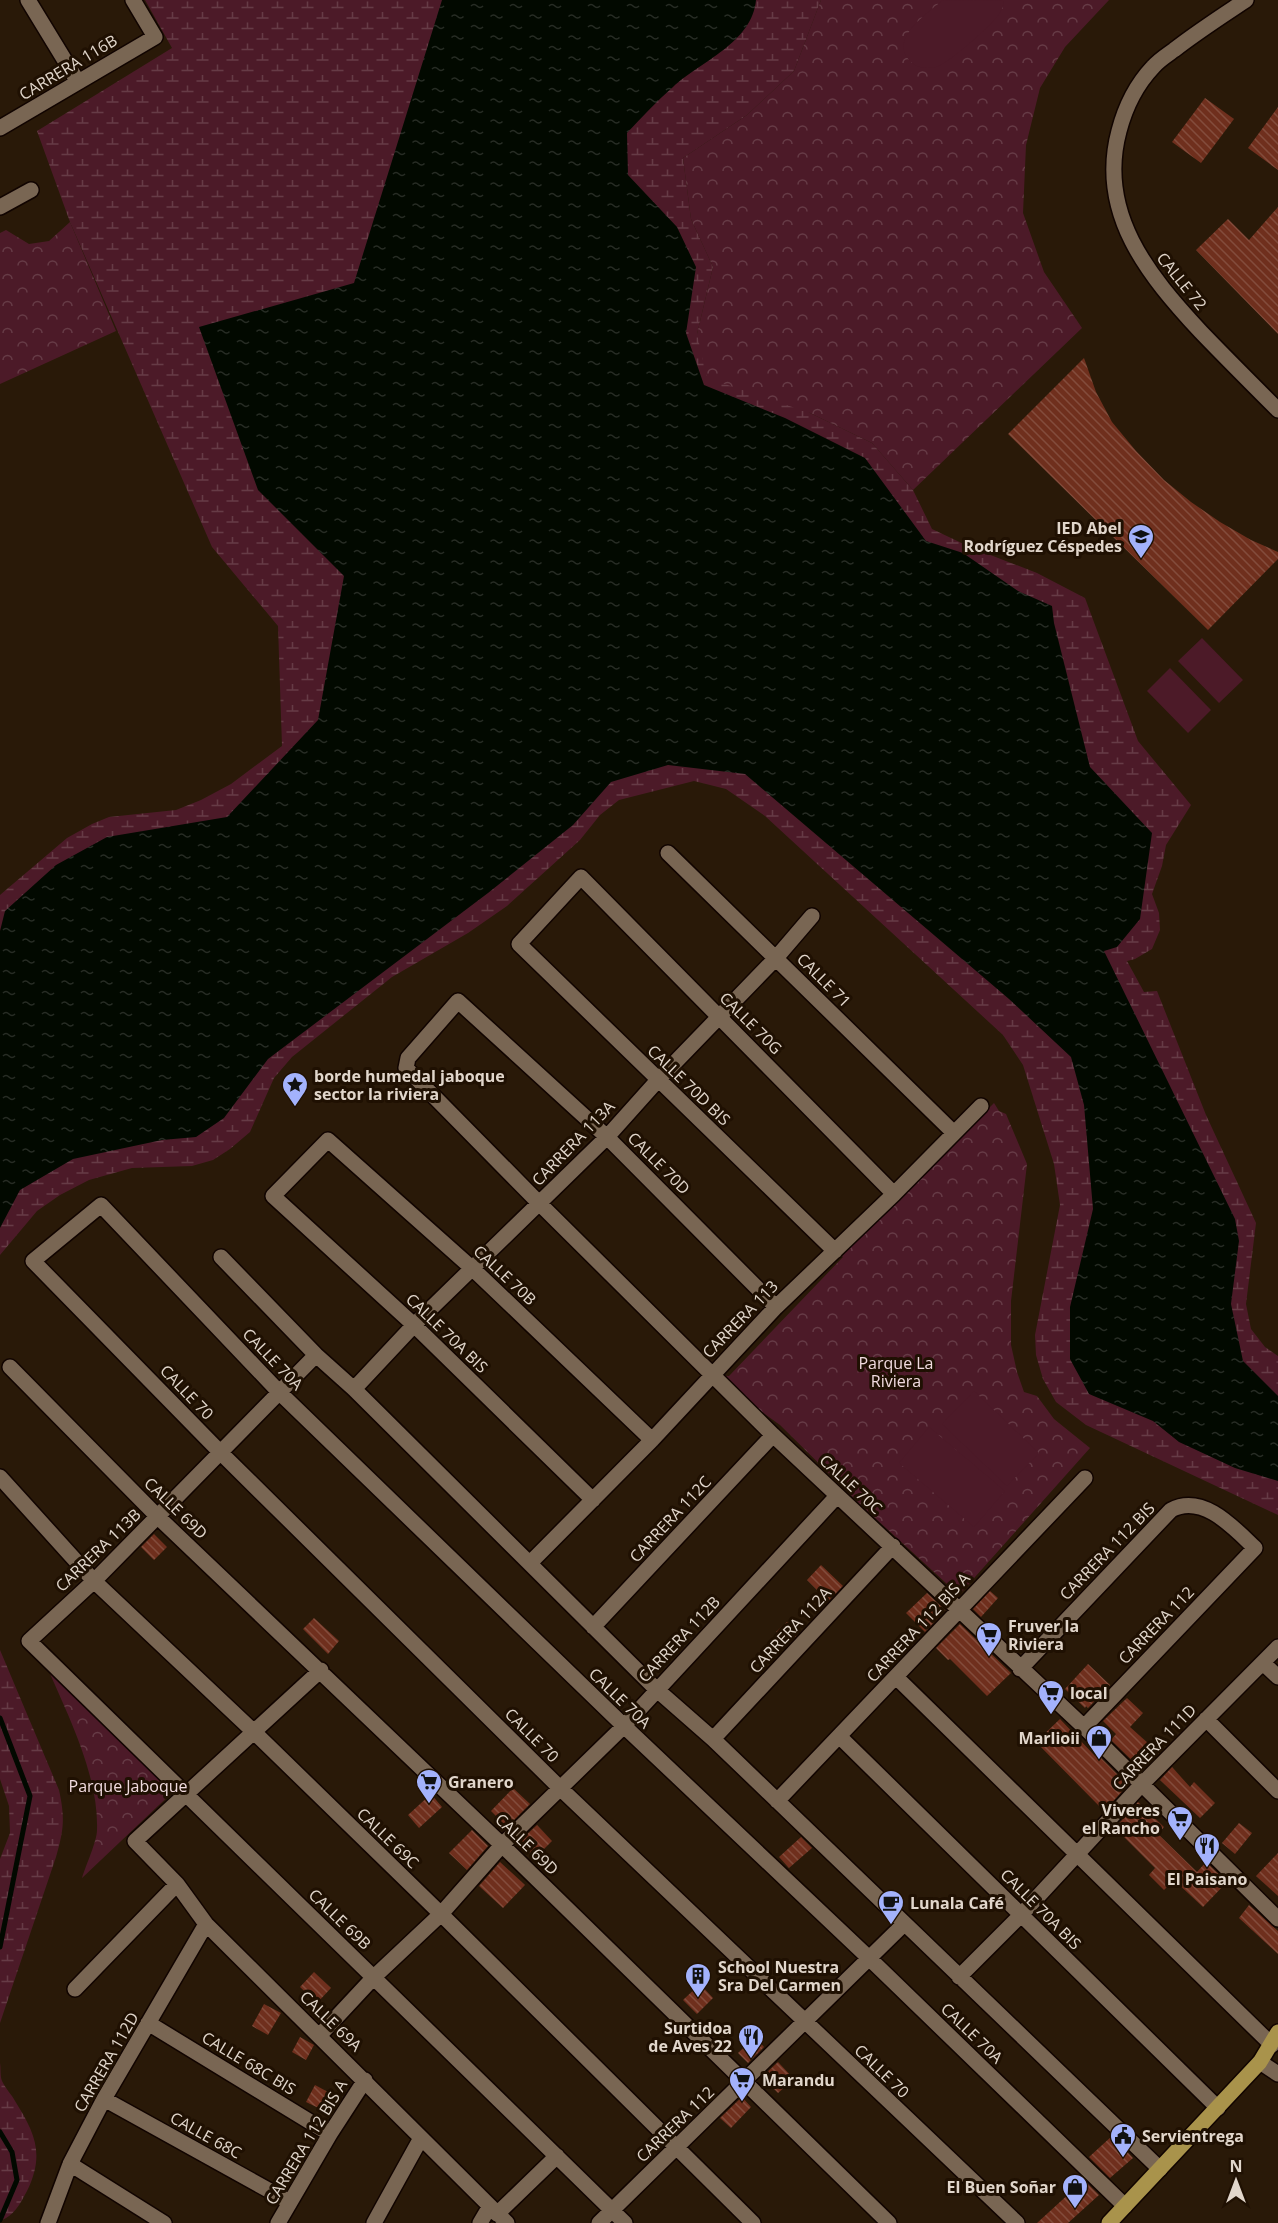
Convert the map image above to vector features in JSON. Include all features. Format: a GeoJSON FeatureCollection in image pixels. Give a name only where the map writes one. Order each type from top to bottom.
{"type":"FeatureCollection","features":[{"type":"Feature","properties":{"kind":"main road"},"geometry":{"type":"LineString","coordinates":[[1109,2223],[1260,2062],[1275,2039]]}},
{"type":"Feature","properties":{"kind":"street"},"geometry":{"type":"LineString","coordinates":[[28,0],[78,82]]}},
{"type":"Feature","properties":{"kind":"street","name":"CARRERA 116B"},"geometry":{"type":"LineString","coordinates":[[0,128],[155,37],[133,0]]}},
{"type":"Feature","properties":{"kind":"street","name":"CALLE 72"},"geometry":{"type":"LineString","coordinates":[[1245,0],[1154,66],[1131,99],[1123,116],[1115,146],[1113,181],[1121,216],[1135,249],[1179,308],[1278,410]]}},
{"type":"Feature","properties":{"kind":"street"},"geometry":{"type":"LineString","coordinates":[[0,207],[31,190]]}},
{"type":"Feature","properties":{"kind":"street","name":"CALLE 71"},"geometry":{"type":"LineString","coordinates":[[668,853],[954,1133]]}},
{"type":"Feature","properties":{"kind":"street","name":"CALLE 70G"},"geometry":{"type":"LineString","coordinates":[[519,944],[581,877],[894,1194]]}},
{"type":"Feature","properties":{"kind":"street","name":"CARRERA 113A"},"geometry":{"type":"LineString","coordinates":[[354,1389],[414,1325],[607,1137],[658,1080],[776,958],[812,916]]}},
{"type":"Feature","properties":{"kind":"street","name":"CALLE 70D BIS"},"geometry":{"type":"LineString","coordinates":[[519,944],[834,1251]]}},
{"type":"Feature","properties":{"kind":"street","name":"CALLE 70D"},"geometry":{"type":"LineString","coordinates":[[406,1068],[408,1058],[458,1001],[607,1137],[776,1307]]}},
{"type":"Feature","properties":{"kind":"street","name":"CALLE 70C"},"geometry":{"type":"LineString","coordinates":[[406,1068],[711,1375],[1084,1727],[1278,1919]]}},
{"type":"Feature","properties":{"kind":"street","name":"CARRERA 113"},"geometry":{"type":"LineString","coordinates":[[530,1563],[652,1440],[776,1307],[894,1194],[981,1106]]}},
{"type":"Feature","properties":{"kind":"street","name":"CALLE 70B"},"geometry":{"type":"LineString","coordinates":[[273,1196],[328,1140],[473,1269],[652,1440]]}},
{"type":"Feature","properties":{"kind":"street","name":"CALLE 70A BIS"},"geometry":{"type":"LineString","coordinates":[[273,1196],[414,1325],[593,1500]]}},
{"type":"Feature","properties":{"kind":"street","name":"CALLE 70"},"geometry":{"type":"LineString","coordinates":[[101,1205],[33,1261],[221,1453],[560,1788],[1017,2223]]}},
{"type":"Feature","properties":{"kind":"street","name":"CALLE 70A"},"geometry":{"type":"LineString","coordinates":[[101,1205],[280,1393],[1125,2206]]}},
{"type":"Feature","properties":{"kind":"street","name":"CALLE 70A"},"geometry":{"type":"LineString","coordinates":[[221,1257],[316,1355],[354,1389],[656,1689],[713,1739],[1160,2169]]}},
{"type":"Feature","properties":{"kind":"street","name":"CARRERA 113B"},"geometry":{"type":"LineString","coordinates":[[29,1641],[94,1581],[316,1355]]}},
{"type":"Feature","properties":{"kind":"street","name":"CALLE 69D"},"geometry":{"type":"LineString","coordinates":[[10,1367],[158,1517],[321,1670],[889,2223]]}},
{"type":"Feature","properties":{"kind":"street","name":"CARRERA 112C"},"geometry":{"type":"LineString","coordinates":[[593,1627],[773,1435]]}},
{"type":"Feature","properties":{"kind":"street","name":"CALLE 69C"},"geometry":{"type":"LineString","coordinates":[[0,1477],[94,1581],[254,1732],[441,1914],[753,2223]]}},
{"type":"Feature","properties":{"kind":"street","name":"CARRERA 112 BIS A"},"geometry":{"type":"LineString","coordinates":[[777,1801],[1085,1478]]}},
{"type":"Feature","properties":{"kind":"street","name":"CARRERA 112B"},"geometry":{"type":"LineString","coordinates":[[319,2036],[374,1977],[441,1914],[502,1845],[624,1726],[837,1496]]}},
{"type":"Feature","properties":{"kind":"street","name":"CARRERA 112 BIS"},"geometry":{"type":"LineString","coordinates":[[1020,1669],[1171,1510],[1181,1505],[1192,1505],[1210,1510],[1232,1526],[1255,1548]]}},
{"type":"Feature","properties":{"kind":"street","name":"CARRERA 112A"},"geometry":{"type":"LineString","coordinates":[[713,1739],[893,1546]]}},
{"type":"Feature","properties":{"kind":"street","name":"CARRERA 112"},"geometry":{"type":"LineString","coordinates":[[1084,1727],[1255,1548]]}},
{"type":"Feature","properties":{"kind":"street","name":"CALLE 69B"},"geometry":{"type":"LineString","coordinates":[[29,1641],[625,2223]]}},
{"type":"Feature","properties":{"kind":"street","name":"CARRERA 111D"},"geometry":{"type":"LineString","coordinates":[[959,1977],[1021,1915],[1142,1784],[1278,1647]]}},
{"type":"Feature","properties":{"kind":"street"},"geometry":{"type":"LineString","coordinates":[[1263,1663],[1278,1677]]}},
{"type":"Feature","properties":{"kind":"street"},"geometry":{"type":"LineString","coordinates":[[185,1793],[321,1670]]}},
{"type":"Feature","properties":{"kind":"street"},"geometry":{"type":"LineString","coordinates":[[896,1677],[1076,1854],[1275,2039]]}},
{"type":"Feature","properties":{"kind":"street"},"geometry":{"type":"LineString","coordinates":[[1206,1719],[1278,1791]]}},
{"type":"Feature","properties":{"kind":"street","name":"CALLE 70A BIS"},"geometry":{"type":"LineString","coordinates":[[839,1736],[1218,2108]]}},
{"type":"Feature","properties":{"kind":"street","name":"CALLE 69A"},"geometry":{"type":"LineString","coordinates":[[185,1793],[135,1841],[177,1884],[206,1924],[498,2214]]}},
{"type":"Feature","properties":{"kind":"street"},"geometry":{"type":"LineString","coordinates":[[75,1989],[177,1884]]}},
{"type":"Feature","properties":{"kind":"street","name":"CARRERA 112D"},"geometry":{"type":"LineString","coordinates":[[48,2223],[70,2164],[104,2099],[206,1924]]}},
{"type":"Feature","properties":{"kind":"street","name":"CARRERA 112"},"geometry":{"type":"LineString","coordinates":[[600,2223],[904,1924]]}},
{"type":"Feature","properties":{"kind":"street","name":"CALLE 68C BIS"},"geometry":{"type":"LineString","coordinates":[[148,2023],[330,2134]]}},
{"type":"Feature","properties":{"kind":"street"},"geometry":{"type":"LineString","coordinates":[[1260,2062],[1278,2074]]}},
{"type":"Feature","properties":{"kind":"street","name":"CARRERA 112 BIS A"},"geometry":{"type":"LineString","coordinates":[[278,2223],[330,2134],[365,2080]]}},
{"type":"Feature","properties":{"kind":"street","name":"CALLE 68C"},"geometry":{"type":"LineString","coordinates":[[104,2099],[290,2202]]}},
{"type":"Feature","properties":{"kind":"street"},"geometry":{"type":"LineString","coordinates":[[374,2223],[421,2138]]}},
{"type":"Feature","properties":{"kind":"street"},"geometry":{"type":"LineString","coordinates":[[480,2223],[498,2214],[557,2156]]}},
{"type":"Feature","properties":{"kind":"street"},"geometry":{"type":"LineString","coordinates":[[70,2164],[164,2223]]}},
{"type":"Feature","properties":{"kind":"green space"},"geometry":{"type":"Polygon","coordinates":[[[145,0],[821,0],[794,71],[747,115],[683,158],[691,219],[713,267],[697,334],[810,413],[872,443],[913,490],[932,529],[970,547],[1037,573],[1085,598],[1138,741],[1191,805],[1166,845],[1162,866],[1152,894],[1159,913],[1160,930],[1152,949],[1127,961],[1144,992],[1157,991],[1206,1115],[1256,1223],[1246,1304],[1251,1329],[1265,1347],[1278,1356],[1278,1515],[1086,1425],[1056,1402],[1043,1379],[1036,1355],[1035,1335],[1060,1205],[1054,1164],[1023,1065],[1003,1035],[765,816],[726,789],[694,781],[619,800],[600,815],[580,840],[507,906],[468,933],[392,977],[292,1057],[274,1078],[250,1132],[230,1149],[213,1160],[192,1166],[132,1168],[89,1180],[60,1195],[37,1211],[0,1255],[0,895],[67,838],[92,824],[109,817],[176,810],[201,800],[231,784],[282,746],[278,626],[212,547],[70,222],[37,131],[172,48],[145,0]]]}},
{"type":"Feature","properties":{"kind":"green space"},"geometry":{"type":"Polygon","coordinates":[[[821,0],[1109,0],[1065,47],[1040,88],[1026,145],[1023,213],[1044,272],[1082,328],[913,490],[872,443],[810,413],[707,378],[697,334],[713,267],[691,219],[683,158],[747,115],[794,71],[821,0]]]}},
{"type":"Feature","properties":{"kind":"green space"},"geometry":{"type":"Polygon","coordinates":[[[943,0],[1004,1],[995,19],[959,52],[936,67],[918,67],[904,53],[907,35],[920,19],[943,0]]]}},
{"type":"Feature","properties":{"kind":"green space"},"geometry":{"type":"Polygon","coordinates":[[[70,222],[116,331],[0,384],[0,233],[6,230],[29,244],[49,241],[70,222]]]}},
{"type":"Feature","properties":{"kind":"green space"},"geometry":{"type":"Polygon","coordinates":[[[1202,638],[1243,680],[1219,703],[1178,661],[1202,638]]]}},
{"type":"Feature","properties":{"kind":"green space"},"geometry":{"type":"Polygon","coordinates":[[[1170,668],[1211,710],[1188,733],[1147,691],[1170,668]]]}},
{"type":"Feature","properties":{"kind":"green space","name":"Parque La Riviera"},"geometry":{"type":"Polygon","coordinates":[[[994,1103],[999,1111],[1006,1114],[1027,1164],[1011,1301],[1011,1345],[1017,1372],[1024,1392],[1037,1396],[1054,1419],[1090,1448],[959,1595],[862,1506],[780,1425],[711,1375],[729,1376],[842,1256],[994,1103]]]}},
{"type":"Feature","properties":{"kind":"green space"},"geometry":{"type":"Polygon","coordinates":[[[974,1391],[1039,1453],[1007,1486],[942,1424],[974,1391]]]}},
{"type":"Feature","properties":{"kind":"green space"},"geometry":{"type":"Polygon","coordinates":[[[929,1427],[1005,1491],[974,1527],[899,1463],[929,1427]]]}},
{"type":"Feature","properties":{"kind":"green space"},"geometry":{"type":"Polygon","coordinates":[[[0,1650],[59,1790],[63,1816],[56,1857],[0,2023],[0,1859],[10,1833],[9,1806],[0,1779],[0,1650]]]}},
{"type":"Feature","properties":{"kind":"green space","name":"Parque Jaboque"},"geometry":{"type":"Polygon","coordinates":[[[42,1655],[178,1787],[82,1878],[97,1835],[96,1808],[86,1763],[70,1718],[42,1655]]]}},
{"type":"Feature","properties":{"kind":"green space"},"geometry":{"type":"Polygon","coordinates":[[[0,2063],[2,2081],[28,2123],[32,2134],[36,2166],[19,2205],[13,2213],[0,2221],[0,2063]]]}},
{"type":"Feature","properties":{"kind":"water"},"geometry":{"type":"Polygon","coordinates":[[[442,0],[756,0],[752,15],[735,40],[673,87],[627,133],[628,175],[677,227],[696,267],[686,333],[704,385],[785,418],[865,458],[926,541],[963,553],[1018,591],[1052,606],[1054,623],[1090,767],[1152,833],[1140,919],[1117,947],[1104,951],[1235,1219],[1239,1241],[1231,1304],[1243,1361],[1278,1396],[1278,1481],[1235,1468],[1179,1442],[1153,1421],[1089,1394],[1070,1359],[1070,1307],[1093,1209],[1084,1105],[1071,1057],[1009,999],[745,774],[668,765],[611,782],[573,825],[488,893],[268,1059],[224,1118],[196,1137],[162,1140],[73,1159],[20,1190],[0,1228],[0,931],[5,911],[56,865],[107,837],[227,817],[318,720],[344,576],[258,490],[199,327],[354,283],[442,0]]]}},
{"type":"Feature","properties":{"kind":"building"},"geometry":{"type":"Polygon","coordinates":[[[1205,98],[1234,119],[1201,163],[1172,142],[1205,98]]]}},
{"type":"Feature","properties":{"kind":"building"},"geometry":{"type":"Polygon","coordinates":[[[1278,107],[1278,170],[1248,148],[1278,107]]]}},
{"type":"Feature","properties":{"kind":"building"},"geometry":{"type":"Polygon","coordinates":[[[1278,207],[1278,334],[1196,250],[1228,219],[1249,240],[1278,207]]]}},
{"type":"Feature","properties":{"kind":"building"},"geometry":{"type":"Polygon","coordinates":[[[1084,358],[1096,392],[1112,422],[1164,480],[1220,522],[1278,552],[1278,559],[1208,630],[1008,434],[1084,358]]]}},
{"type":"Feature","properties":{"kind":"building"},"geometry":{"type":"Polygon","coordinates":[[[154,1534],[167,1547],[154,1560],[141,1547],[154,1534]]]}},
{"type":"Feature","properties":{"kind":"building"},"geometry":{"type":"Polygon","coordinates":[[[821,1565],[843,1586],[828,1601],[807,1580],[821,1565]]]}},
{"type":"Feature","properties":{"kind":"building"},"geometry":{"type":"Polygon","coordinates":[[[990,1591],[998,1598],[981,1617],[973,1609],[990,1591]]]}},
{"type":"Feature","properties":{"kind":"building"},"geometry":{"type":"Polygon","coordinates":[[[927,1593],[945,1610],[925,1632],[906,1613],[927,1593]]]}},
{"type":"Feature","properties":{"kind":"building"},"geometry":{"type":"Polygon","coordinates":[[[314,1618],[339,1641],[328,1654],[303,1629],[314,1618]]]}},
{"type":"Feature","properties":{"kind":"building"},"geometry":{"type":"Polygon","coordinates":[[[787,1622],[799,1633],[788,1644],[776,1632],[787,1622]]]}},
{"type":"Feature","properties":{"kind":"building"},"geometry":{"type":"Polygon","coordinates":[[[960,1624],[1011,1673],[987,1696],[936,1648],[960,1624]]]}},
{"type":"Feature","properties":{"kind":"building"},"geometry":{"type":"Polygon","coordinates":[[[1088,1664],[1110,1685],[1088,1708],[1086,1706],[1085,1708],[1065,1689],[1088,1664]]]}},
{"type":"Feature","properties":{"kind":"building"},"geometry":{"type":"Polygon","coordinates":[[[1127,1698],[1143,1713],[1130,1727],[1159,1753],[1142,1770],[1111,1740],[1116,1734],[1103,1721],[1127,1698]]]}},
{"type":"Feature","properties":{"kind":"building"},"geometry":{"type":"Polygon","coordinates":[[[1060,1719],[1095,1756],[1097,1754],[1128,1785],[1104,1811],[1036,1742],[1060,1719]]]}},
{"type":"Feature","properties":{"kind":"building"},"geometry":{"type":"Polygon","coordinates":[[[1172,1767],[1190,1787],[1194,1782],[1215,1803],[1200,1818],[1160,1780],[1172,1767]]]}},
{"type":"Feature","properties":{"kind":"building"},"geometry":{"type":"Polygon","coordinates":[[[513,1788],[530,1804],[507,1827],[491,1811],[513,1788]]]}},
{"type":"Feature","properties":{"kind":"building"},"geometry":{"type":"Polygon","coordinates":[[[431,1794],[442,1807],[419,1828],[408,1815],[431,1794]]]}},
{"type":"Feature","properties":{"kind":"building"},"geometry":{"type":"Polygon","coordinates":[[[1138,1802],[1164,1827],[1158,1834],[1197,1872],[1206,1862],[1227,1882],[1203,1907],[1174,1880],[1164,1890],[1149,1875],[1155,1868],[1115,1828],[1138,1802]]]}},
{"type":"Feature","properties":{"kind":"building"},"geometry":{"type":"Polygon","coordinates":[[[1239,1823],[1252,1833],[1235,1854],[1222,1843],[1239,1823]]]}},
{"type":"Feature","properties":{"kind":"building"},"geometry":{"type":"Polygon","coordinates":[[[537,1825],[552,1841],[535,1858],[523,1846],[525,1844],[521,1840],[537,1825]]]}},
{"type":"Feature","properties":{"kind":"building"},"geometry":{"type":"Polygon","coordinates":[[[472,1830],[488,1846],[467,1870],[449,1853],[472,1830]]]}},
{"type":"Feature","properties":{"kind":"building"},"geometry":{"type":"Polygon","coordinates":[[[801,1837],[812,1848],[789,1868],[779,1857],[801,1837]]]}},
{"type":"Feature","properties":{"kind":"building"},"geometry":{"type":"Polygon","coordinates":[[[1278,1853],[1278,1896],[1256,1876],[1278,1853]]]}},
{"type":"Feature","properties":{"kind":"building"},"geometry":{"type":"Polygon","coordinates":[[[500,1862],[525,1885],[503,1908],[479,1886],[500,1862]]]}},
{"type":"Feature","properties":{"kind":"building"},"geometry":{"type":"Polygon","coordinates":[[[1249,1905],[1278,1931],[1278,1954],[1239,1918],[1249,1905]]]}},
{"type":"Feature","properties":{"kind":"building"},"geometry":{"type":"Polygon","coordinates":[[[314,1972],[331,1988],[317,2003],[300,1987],[314,1972]]]}},
{"type":"Feature","properties":{"kind":"building","name":"School Nuestra Sra Del Carmen"},"geometry":{"type":"Polygon","coordinates":[[[700,1984],[713,1998],[697,2014],[683,2000],[700,1984]]]}},
{"type":"Feature","properties":{"kind":"building"},"geometry":{"type":"Polygon","coordinates":[[[264,2004],[281,2013],[268,2035],[252,2026],[264,2004]]]}},
{"type":"Feature","properties":{"kind":"building"},"geometry":{"type":"Polygon","coordinates":[[[300,2037],[314,2045],[306,2060],[292,2052],[300,2037]]]}},
{"type":"Feature","properties":{"kind":"building"},"geometry":{"type":"Polygon","coordinates":[[[755,2037],[764,2047],[748,2063],[738,2053],[755,2037]]]}},
{"type":"Feature","properties":{"kind":"building"},"geometry":{"type":"Polygon","coordinates":[[[778,2062],[794,2079],[778,2093],[762,2077],[778,2062]]]}},
{"type":"Feature","properties":{"kind":"building"},"geometry":{"type":"Polygon","coordinates":[[[315,2085],[341,2099],[331,2114],[306,2102],[315,2085]]]}},
{"type":"Feature","properties":{"kind":"building"},"geometry":{"type":"Polygon","coordinates":[[[742,2097],[751,2107],[731,2128],[720,2118],[742,2097]]]}},
{"type":"Feature","properties":{"kind":"building"},"geometry":{"type":"Polygon","coordinates":[[[1112,2136],[1133,2158],[1110,2178],[1089,2157],[1112,2136]]]}},
{"type":"Feature","properties":{"kind":"building"},"geometry":{"type":"Polygon","coordinates":[[[1084,2180],[1099,2195],[1068,2223],[1037,2223],[1084,2180]]]}},
{"type":"Feature","properties":{"kind":"waterway"},"geometry":{"type":"LineString","coordinates":[[0,1718],[30,1796],[0,1947]]}},
{"type":"Feature","properties":{"kind":"waterway"},"geometry":{"type":"LineString","coordinates":[[0,2132],[12,2152],[17,2180],[0,2220]]}},
{"type":"Feature","properties":{"kind":"place","name":"IED Abel Rodríguez Céspedes"},"geometry":{"type":"Point","coordinates":[1141,560]}},
{"type":"Feature","properties":{"kind":"place","name":"borde humedal jaboque sector la riviera"},"geometry":{"type":"Point","coordinates":[295,1108]}},
{"type":"Feature","properties":{"kind":"place","name":"Fruver la Riviera"},"geometry":{"type":"Point","coordinates":[989,1658]}},
{"type":"Feature","properties":{"kind":"place","name":"local"},"geometry":{"type":"Point","coordinates":[1051,1716]}},
{"type":"Feature","properties":{"kind":"place","name":"Marlioii"},"geometry":{"type":"Point","coordinates":[1099,1761]}},
{"type":"Feature","properties":{"kind":"place","name":"Granero"},"geometry":{"type":"Point","coordinates":[429,1805]}},
{"type":"Feature","properties":{"kind":"place","name":"Viveres el Rancho"},"geometry":{"type":"Point","coordinates":[1180,1842]}},
{"type":"Feature","properties":{"kind":"place","name":"El Paisano"},"geometry":{"type":"Point","coordinates":[1207,1869]}},
{"type":"Feature","properties":{"kind":"place","name":"Lunala Café"},"geometry":{"type":"Point","coordinates":[891,1926]}},
{"type":"Feature","properties":{"kind":"place","name":"School Nuestra Sra Del Carmen"},"geometry":{"type":"Point","coordinates":[698,1999]}},
{"type":"Feature","properties":{"kind":"place","name":"Surtidoa de Aves 22"},"geometry":{"type":"Point","coordinates":[751,2060]}},
{"type":"Feature","properties":{"kind":"place","name":"Marandu"},"geometry":{"type":"Point","coordinates":[742,2103]}},
{"type":"Feature","properties":{"kind":"place","name":"Servientrega"},"geometry":{"type":"Point","coordinates":[1123,2159]}},
{"type":"Feature","properties":{"kind":"place","name":"El Buen Soñar"},"geometry":{"type":"Point","coordinates":[1075,2210]}}]}
